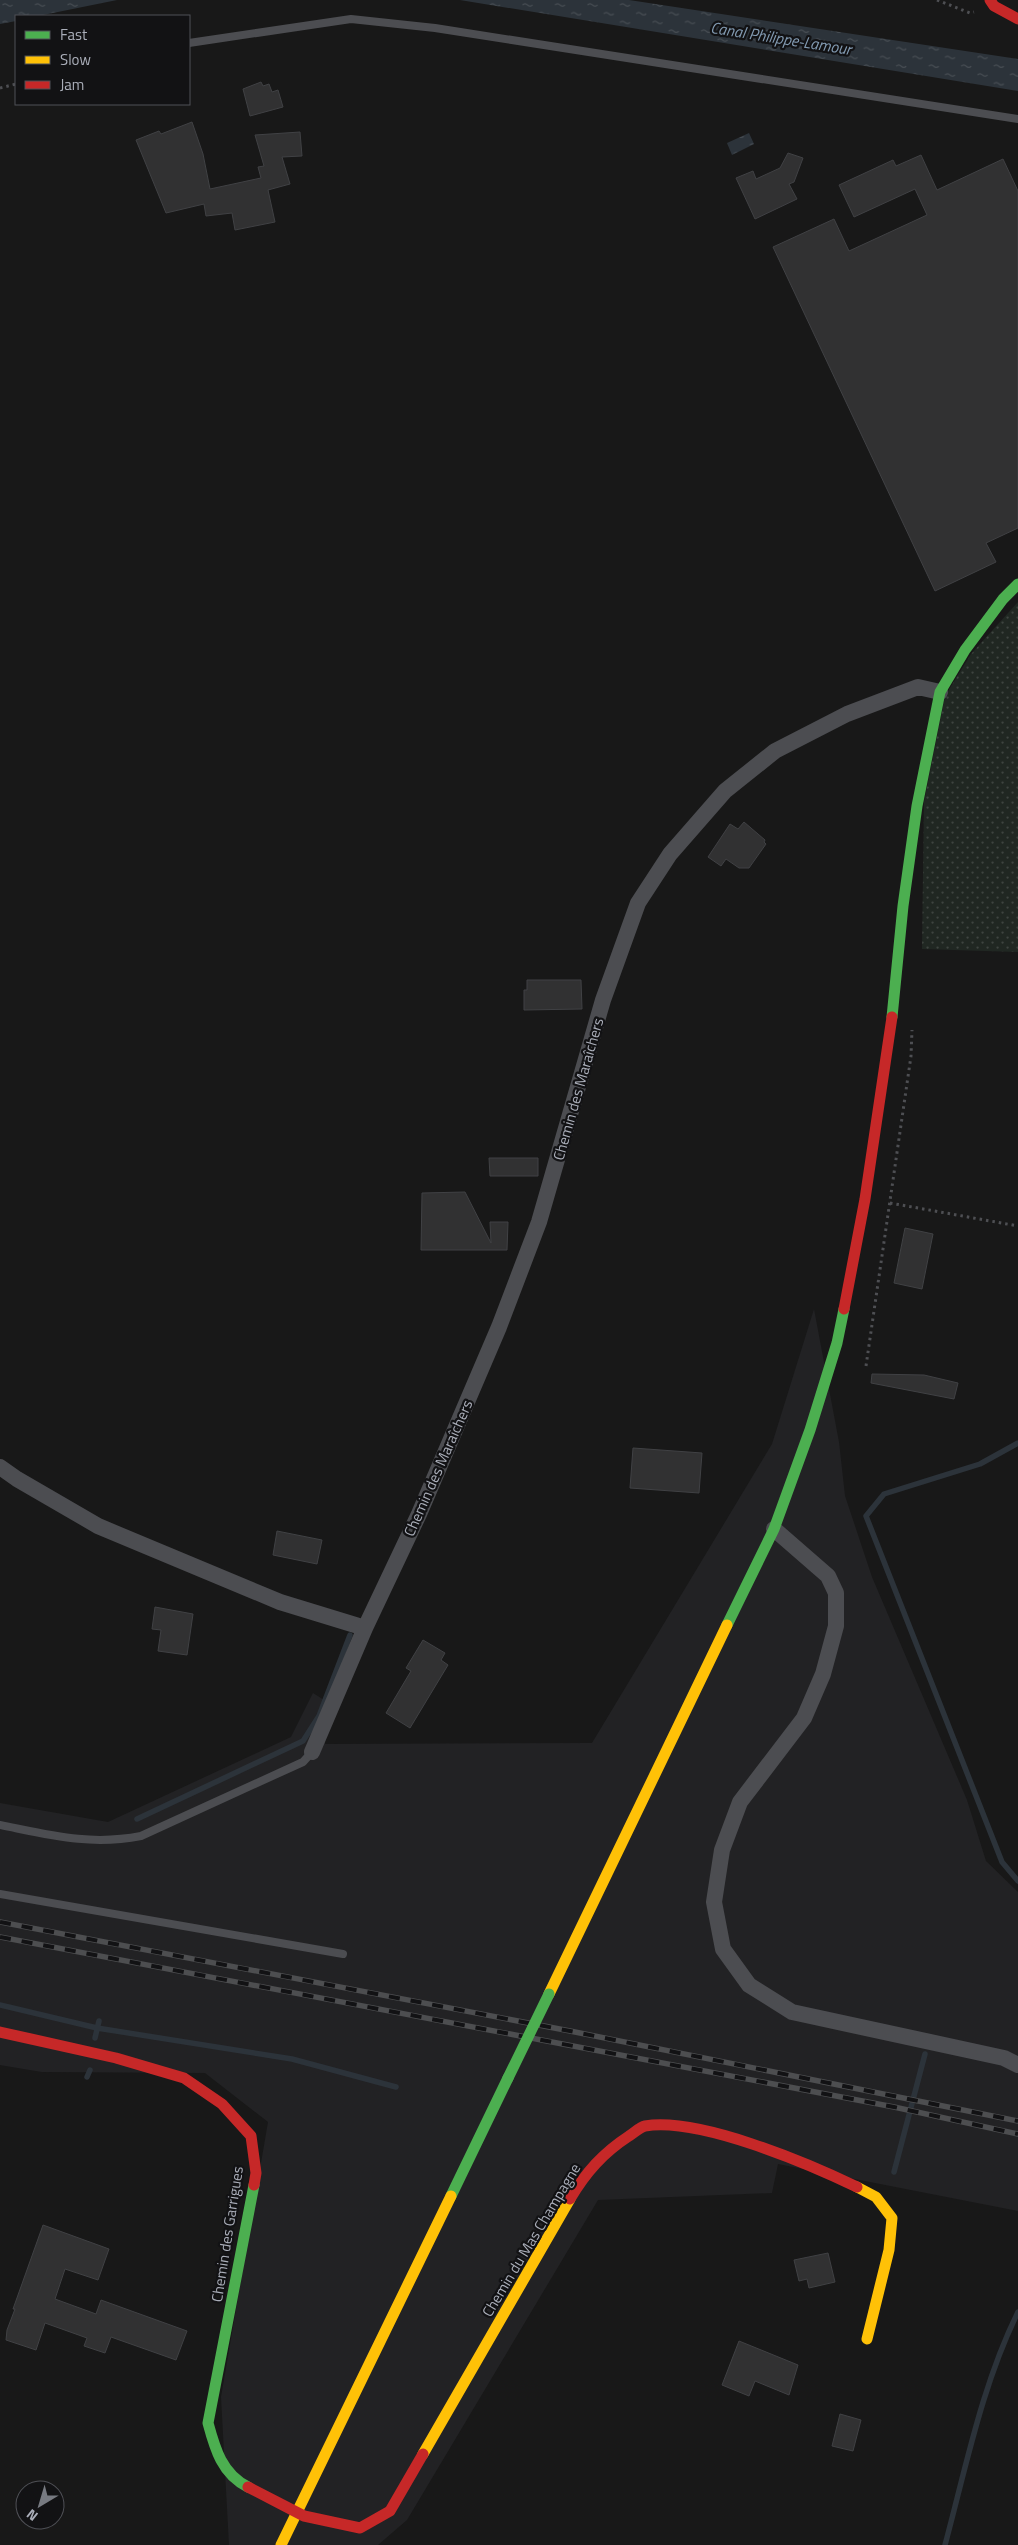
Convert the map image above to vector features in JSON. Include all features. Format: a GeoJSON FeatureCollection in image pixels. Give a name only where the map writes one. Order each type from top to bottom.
{"type":"FeatureCollection","features":[{"type":"Feature","properties":{"kind":"street"},"geometry":{"type":"LineString","coordinates":[[994,2],[1018,19]]}},
{"type":"Feature","properties":{"kind":"street"},"geometry":{"type":"LineString","coordinates":[[281,2545],[774,1529],[810,1430],[837,1343],[865,1199],[894,1001],[903,906],[917,806],[940,692],[966,650],[1003,599],[1018,584]]}},
{"type":"Feature","properties":{"kind":"street","name":"Chemin des Maraîchers"},"geometry":{"type":"LineString","coordinates":[[312,1752],[364,1628],[419,1514],[499,1327],[539,1222],[603,1000],[638,903],[670,854],[725,790],[775,751],[847,714],[918,687],[940,692]]}},
{"type":"Feature","properties":{"kind":"street"},"geometry":{"type":"LineString","coordinates":[[0,1467],[17,1479],[98,1526],[280,1602],[364,1628]]}},
{"type":"Feature","properties":{"kind":"street"},"geometry":{"type":"LineString","coordinates":[[774,1529],[828,1576],[836,1593],[836,1626],[823,1674],[804,1718],[740,1802],[722,1850],[714,1902],[723,1949],[749,1985],[792,2012],[1004,2058],[1018,2065]]}},
{"type":"Feature","properties":{"kind":"street","name":"Chemin des Garrigues"},"geometry":{"type":"LineString","coordinates":[[0,2032],[116,2058],[184,2078],[222,2104],[251,2136],[256,2173],[208,2423],[216,2453],[226,2469],[242,2484],[295,2513]]}},
{"type":"Feature","properties":{"kind":"street","name":"Chemin du Mas Champagne"},"geometry":{"type":"LineString","coordinates":[[295,2513],[360,2528],[390,2511],[578,2185],[605,2152],[644,2126],[696,2126],[780,2154],[876,2197],[892,2218],[889,2250],[867,2339]]}},
{"type":"Feature","properties":{"kind":"lane"},"geometry":{"type":"LineString","coordinates":[[190,43],[351,19],[435,28],[1018,119]]}},
{"type":"Feature","properties":{"kind":"lane"},"geometry":{"type":"LineString","coordinates":[[0,1825],[72,1839],[113,1841],[141,1836],[303,1762],[312,1752]]}},
{"type":"Feature","properties":{"kind":"lane"},"geometry":{"type":"LineString","coordinates":[[0,1894],[343,1954]]}},
{"type":"Feature","properties":{"kind":"path"},"geometry":{"type":"LineString","coordinates":[[0,88],[15,84]]}},
{"type":"Feature","properties":{"kind":"path"},"geometry":{"type":"LineString","coordinates":[[890,1203],[1018,1226]]}},
{"type":"Feature","properties":{"kind":"shaded area"},"geometry":{"type":"Polygon","coordinates":[[[1018,602],[1018,952],[922,949],[924,802],[945,696],[971,654],[1018,602]]]}},
{"type":"Feature","properties":{"kind":"shaded area"},"geometry":{"type":"Polygon","coordinates":[[[814,1309],[839,1442],[845,1496],[872,1577],[967,1800],[986,1861],[1018,1892],[1018,2211],[778,2164],[772,2193],[598,2200],[407,2520],[378,2545],[229,2545],[221,2397],[268,2122],[205,2073],[42,2072],[0,2065],[0,1803],[108,1822],[291,1737],[313,1693],[324,1700],[325,1744],[592,1743],[772,1444],[814,1309]]]}},
{"type":"Feature","properties":{"kind":"water"},"geometry":{"type":"Polygon","coordinates":[[[0,0],[117,0],[43,15],[15,15],[15,21],[0,24],[0,0]]]}},
{"type":"Feature","properties":{"kind":"water","name":"Canal Philippe-Lamour"},"geometry":{"type":"Polygon","coordinates":[[[460,0],[629,0],[1018,59],[1018,91],[460,0]]]}},
{"type":"Feature","properties":{"kind":"water"},"geometry":{"type":"Polygon","coordinates":[[[749,133],[754,144],[732,155],[727,143],[749,133]]]}},
{"type":"Feature","properties":{"kind":"building"},"geometry":{"type":"Polygon","coordinates":[[[261,82],[263,86],[269,84],[272,92],[278,90],[283,107],[250,116],[243,89],[261,82]]]}},
{"type":"Feature","properties":{"kind":"building"},"geometry":{"type":"Polygon","coordinates":[[[192,122],[203,154],[210,189],[261,178],[258,167],[264,166],[255,135],[300,132],[302,156],[282,157],[290,184],[268,190],[275,222],[235,230],[232,213],[206,216],[204,204],[166,213],[136,140],[159,131],[161,134],[192,122]]]}},
{"type":"Feature","properties":{"kind":"building"},"geometry":{"type":"Polygon","coordinates":[[[788,153],[803,158],[794,182],[789,184],[797,199],[755,219],[736,178],[753,171],[756,179],[780,168],[788,153]]]}},
{"type":"Feature","properties":{"kind":"building"},"geometry":{"type":"Polygon","coordinates":[[[921,155],[937,190],[1003,159],[1018,191],[1018,528],[986,543],[996,562],[935,591],[773,247],[834,219],[849,251],[927,215],[915,189],[854,217],[839,185],[893,160],[896,166],[921,155]]]}},
{"type":"Feature","properties":{"kind":"building"},"geometry":{"type":"Polygon","coordinates":[[[744,822],[765,840],[766,844],[749,868],[739,868],[726,859],[721,866],[708,857],[730,824],[738,829],[744,822]]]}},
{"type":"Feature","properties":{"kind":"building"},"geometry":{"type":"Polygon","coordinates":[[[527,980],[581,980],[582,1009],[524,1010],[524,990],[527,990],[527,980]]]}},
{"type":"Feature","properties":{"kind":"building"},"geometry":{"type":"Polygon","coordinates":[[[489,1158],[538,1158],[538,1176],[490,1176],[489,1158]]]}},
{"type":"Feature","properties":{"kind":"building"},"geometry":{"type":"Polygon","coordinates":[[[465,1192],[491,1243],[490,1222],[508,1222],[507,1250],[421,1250],[422,1193],[465,1192]]]}},
{"type":"Feature","properties":{"kind":"building"},"geometry":{"type":"Polygon","coordinates":[[[905,1228],[933,1234],[922,1289],[894,1283],[905,1228]]]}},
{"type":"Feature","properties":{"kind":"building"},"geometry":{"type":"Polygon","coordinates":[[[872,1374],[924,1375],[958,1383],[954,1399],[871,1383],[872,1374]]]}},
{"type":"Feature","properties":{"kind":"building"},"geometry":{"type":"Polygon","coordinates":[[[633,1448],[702,1453],[699,1493],[630,1488],[633,1448]]]}},
{"type":"Feature","properties":{"kind":"building"},"geometry":{"type":"Polygon","coordinates":[[[277,1531],[322,1540],[317,1564],[273,1555],[277,1531]]]}},
{"type":"Feature","properties":{"kind":"building"},"geometry":{"type":"Polygon","coordinates":[[[155,1607],[193,1614],[187,1655],[158,1651],[161,1630],[152,1629],[155,1607]]]}},
{"type":"Feature","properties":{"kind":"building"},"geometry":{"type":"Polygon","coordinates":[[[423,1640],[445,1653],[441,1660],[448,1665],[410,1728],[386,1713],[411,1671],[406,1668],[423,1640]]]}},
{"type":"Feature","properties":{"kind":"building"},"geometry":{"type":"Polygon","coordinates":[[[43,2225],[109,2249],[98,2280],[65,2269],[55,2299],[96,2314],[101,2300],[187,2331],[176,2360],[111,2337],[105,2353],[84,2346],[87,2338],[45,2323],[36,2350],[6,2340],[7,2330],[15,2309],[13,2309],[43,2225]]]}},
{"type":"Feature","properties":{"kind":"building"},"geometry":{"type":"Polygon","coordinates":[[[828,2253],[835,2282],[809,2288],[807,2279],[799,2281],[794,2260],[828,2253]]]}},
{"type":"Feature","properties":{"kind":"building"},"geometry":{"type":"Polygon","coordinates":[[[739,2341],[798,2365],[789,2395],[755,2381],[749,2396],[722,2385],[739,2341]]]}},
{"type":"Feature","properties":{"kind":"building"},"geometry":{"type":"Polygon","coordinates":[[[840,2414],[861,2420],[853,2451],[832,2446],[840,2414]]]}},
{"type":"Feature","properties":{"kind":"waterway"},"geometry":{"type":"LineString","coordinates":[[1018,1443],[980,1464],[884,1494],[866,1516],[1002,1862],[1018,1881]]}},
{"type":"Feature","properties":{"kind":"waterway"},"geometry":{"type":"LineString","coordinates":[[137,1819],[303,1741],[319,1716],[350,1635]]}},
{"type":"Feature","properties":{"kind":"waterway"},"geometry":{"type":"LineString","coordinates":[[0,2005],[97,2028],[292,2059],[396,2087]]}},
{"type":"Feature","properties":{"kind":"waterway"},"geometry":{"type":"LineString","coordinates":[[95,2038],[99,2021]]}},
{"type":"Feature","properties":{"kind":"waterway"},"geometry":{"type":"LineString","coordinates":[[894,2172],[925,2054]]}},
{"type":"Feature","properties":{"kind":"waterway"},"geometry":{"type":"LineString","coordinates":[[87,2077],[90,2070]]}},
{"type":"Feature","properties":{"kind":"waterway"},"geometry":{"type":"LineString","coordinates":[[945,2545],[968,2456],[994,2368],[1018,2312]]}},
{"type":"Feature","properties":{"kind":"railway"},"geometry":{"type":"LineString","coordinates":[[0,1922],[570,2031],[1018,2121]]}},
{"type":"Feature","properties":{"kind":"railway"},"geometry":{"type":"LineString","coordinates":[[0,1937],[894,2107],[1018,2134]]}},
{"type":"Feature","properties":{"kind":"traffic: fast"},"geometry":{"type":"LineString","coordinates":[[892,1017],[903,906],[917,806],[940,692],[965,650],[1003,599],[1018,584]]}},
{"type":"Feature","properties":{"kind":"traffic: fast"},"geometry":{"type":"LineString","coordinates":[[727,1625],[774,1529],[810,1430],[837,1343],[844,1309]]}},
{"type":"Feature","properties":{"kind":"traffic: fast"},"geometry":{"type":"LineString","coordinates":[[508,2078],[549,1994]]}},
{"type":"Feature","properties":{"kind":"traffic: fast"},"geometry":{"type":"LineString","coordinates":[[451,2196],[508,2078]]}},
{"type":"Feature","properties":{"kind":"traffic: fast"},"geometry":{"type":"LineString","coordinates":[[248,2487],[239,2482],[226,2468],[217,2451],[208,2423],[254,2185]]}},
{"type":"Feature","properties":{"kind":"traffic: slow"},"geometry":{"type":"LineString","coordinates":[[549,1994],[727,1625]]}},
{"type":"Feature","properties":{"kind":"traffic: slow"},"geometry":{"type":"LineString","coordinates":[[857,2187],[876,2197],[892,2218],[889,2250],[867,2339]]}},
{"type":"Feature","properties":{"kind":"traffic: slow"},"geometry":{"type":"LineString","coordinates":[[281,2545],[451,2196]]}},
{"type":"Feature","properties":{"kind":"traffic: slow"},"geometry":{"type":"LineString","coordinates":[[423,2454],[570,2199]]}},
{"type":"Feature","properties":{"kind":"traffic: jam"},"geometry":{"type":"LineString","coordinates":[[990,0],[994,6],[1018,19]]}},
{"type":"Feature","properties":{"kind":"traffic: jam"},"geometry":{"type":"LineString","coordinates":[[844,1309],[865,1199],[892,1017]]}},
{"type":"Feature","properties":{"kind":"traffic: jam"},"geometry":{"type":"LineString","coordinates":[[0,2032],[116,2058],[184,2078],[222,2104],[251,2136],[256,2173],[254,2185]]}},
{"type":"Feature","properties":{"kind":"traffic: jam"},"geometry":{"type":"LineString","coordinates":[[570,2199],[582,2180],[596,2164],[620,2142],[645,2126],[668,2125],[694,2128],[753,2144],[857,2187]]}},
{"type":"Feature","properties":{"kind":"traffic: jam"},"geometry":{"type":"LineString","coordinates":[[248,2487],[304,2516],[360,2528],[390,2511],[423,2454]]}}]}
